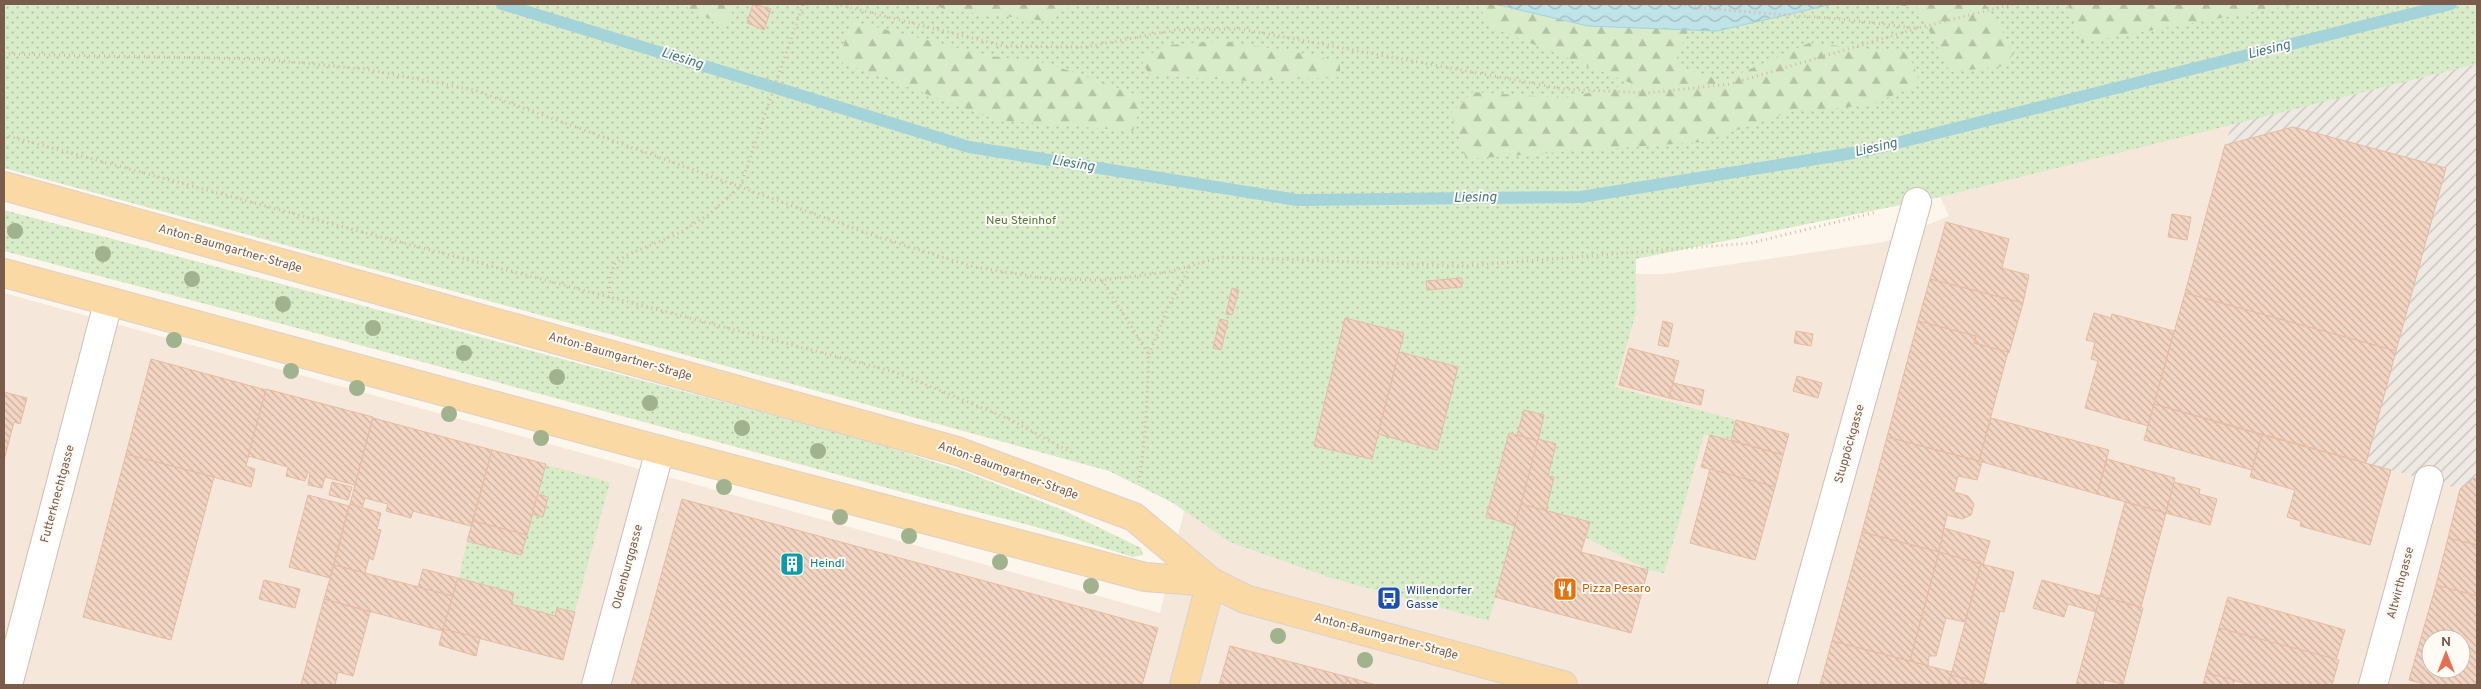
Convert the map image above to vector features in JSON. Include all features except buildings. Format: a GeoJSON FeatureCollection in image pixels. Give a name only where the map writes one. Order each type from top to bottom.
{"type":"FeatureCollection","features":[{"type":"Feature","properties":{"kind":"main road","name":"Anton-Baumgartner-Straße"},"geometry":{"type":"LineString","coordinates":[[4,186],[957,451],[1134,517],[1211,582],[1245,599],[1563,685]]}},
{"type":"Feature","properties":{"kind":"main road","name":"Anton-Baumgartner-Straße"},"geometry":{"type":"LineString","coordinates":[[4,273],[108,303],[1145,577],[1211,582]]}},
{"type":"Feature","properties":{"kind":"main road"},"geometry":{"type":"LineString","coordinates":[[1184,685],[1211,582]]}},
{"type":"Feature","properties":{"kind":"street","name":"Stuppöckgasse"},"geometry":{"type":"LineString","coordinates":[[1782,685],[1918,202]]}},
{"type":"Feature","properties":{"kind":"street","name":"Futterknechtgasse"},"geometry":{"type":"LineString","coordinates":[[8,685],[108,303]]}},
{"type":"Feature","properties":{"kind":"street","name":"Oldenburggasse"},"geometry":{"type":"LineString","coordinates":[[596,685],[660,450]]}},
{"type":"Feature","properties":{"kind":"street","name":"Altwirthgasse"},"geometry":{"type":"LineString","coordinates":[[2373,685],[2429,480]]}},
{"type":"Feature","properties":{"kind":"path"},"geometry":{"type":"LineString","coordinates":[[609,298],[610,275],[615,264],[625,256],[679,234],[708,215],[740,187],[802,4]]}},
{"type":"Feature","properties":{"kind":"path"},"geometry":{"type":"LineString","coordinates":[[836,4],[1004,46],[1086,47],[1174,30],[1241,29],[1563,89],[1647,92],[1730,84],[1918,28],[2013,4]]}},
{"type":"Feature","properties":{"kind":"path"},"geometry":{"type":"LineString","coordinates":[[1680,4],[1700,8],[1840,19],[1918,28]]}},
{"type":"Feature","properties":{"kind":"path"},"geometry":{"type":"LineString","coordinates":[[4,54],[261,59],[365,69],[474,90],[875,236],[974,267],[1050,279],[1102,280],[1168,272],[1221,257],[1464,266],[1741,244],[1918,202]]}},
{"type":"Feature","properties":{"kind":"path"},"geometry":{"type":"LineString","coordinates":[[4,134],[609,298],[895,372],[1009,419],[1075,455]]}},
{"type":"Feature","properties":{"kind":"path"},"geometry":{"type":"LineString","coordinates":[[1134,517],[1145,435],[1149,354],[1169,305],[1192,264]]}},
{"type":"Feature","properties":{"kind":"path"},"geometry":{"type":"LineString","coordinates":[[1102,280],[1149,354]]}},
{"type":"Feature","properties":{"kind":"shaded area"},"geometry":{"type":"Polygon","coordinates":[[[2477,64],[2477,596],[2436,585],[2460,489],[2391,470],[2370,545],[2300,526],[2301,521],[2287,517],[2294,490],[2250,477],[2252,470],[2144,440],[2147,426],[2098,361],[2091,359],[2095,342],[2086,340],[2094,313],[2110,318],[2112,314],[2174,331],[2231,124],[2477,64]]]}},
{"type":"Feature","properties":{"kind":"shaded area"},"geometry":{"type":"Polygon","coordinates":[[[2231,124],[2174,331],[2111,315],[2095,342],[2098,361],[2148,426],[2144,440],[2252,470],[2250,477],[2295,490],[2366,463],[2460,489],[2436,585],[2477,596],[2477,685],[4,685],[4,293],[1160,613],[1240,272],[1664,274],[1884,242],[1949,216],[1940,197],[2231,124]]]}},
{"type":"Feature","properties":{"kind":"green space","name":"Neu Steinhof"},"geometry":{"type":"Polygon","coordinates":[[[4,4],[2477,4],[2477,64],[1940,197],[1636,259],[1636,312],[1615,387],[1736,420],[1731,440],[1704,435],[1664,573],[1648,570],[1521,504],[1489,621],[1331,578],[1230,542],[1173,503],[1109,471],[4,168],[4,4]]]}},
{"type":"Feature","properties":{"kind":"green space"},"geometry":{"type":"Polygon","coordinates":[[[684,4],[736,4],[726,25],[693,12],[684,4]]]}},
{"type":"Feature","properties":{"kind":"green space"},"geometry":{"type":"Polygon","coordinates":[[[933,4],[1074,4],[1047,21],[946,10],[933,4]]]}},
{"type":"Feature","properties":{"kind":"green space"},"geometry":{"type":"Polygon","coordinates":[[[1476,4],[1699,4],[1674,65],[1723,81],[1809,43],[1909,53],[1920,84],[1870,105],[1790,112],[1702,142],[1466,159],[1451,113],[1473,92],[1564,98],[1633,84],[1495,29],[1476,4]]]}},
{"type":"Feature","properties":{"kind":"green space"},"geometry":{"type":"Polygon","coordinates":[[[1879,4],[1985,4],[2015,52],[2004,66],[1950,72],[1917,7],[1879,4]]]}},
{"type":"Feature","properties":{"kind":"green space"},"geometry":{"type":"Polygon","coordinates":[[[2068,4],[2297,4],[2081,43],[2068,4]]]}},
{"type":"Feature","properties":{"kind":"green space"},"geometry":{"type":"Polygon","coordinates":[[[852,21],[990,56],[1047,63],[1143,97],[1133,131],[996,120],[838,61],[852,21]]]}},
{"type":"Feature","properties":{"kind":"green space"},"geometry":{"type":"Polygon","coordinates":[[[1224,41],[1313,55],[1340,64],[1340,77],[1249,81],[1149,75],[1141,59],[1168,45],[1224,41]]]}},
{"type":"Feature","properties":{"kind":"green space"},"geometry":{"type":"Polygon","coordinates":[[[4,210],[858,438],[964,471],[1065,511],[1141,548],[1143,555],[1133,557],[1040,528],[4,251],[4,210]]]}},
{"type":"Feature","properties":{"kind":"green space"},"geometry":{"type":"Polygon","coordinates":[[[546,465],[610,482],[574,615],[557,608],[555,616],[511,604],[514,593],[459,578],[467,541],[521,555],[546,465]]]}},
{"type":"Feature","properties":{"kind":"water"},"geometry":{"type":"Polygon","coordinates":[[[1494,4],[1833,4],[1717,31],[1588,26],[1494,4]]]}},
{"type":"Feature","properties":{"kind":"waterway","name":"Liesing"},"geometry":{"type":"LineString","coordinates":[[502,4],[969,147],[1297,200],[1581,197],[1865,151],[2451,4]]}},
{"type":"Feature","properties":{"kind":"place","name":"Heindl"},"geometry":{"type":"Point","coordinates":[792,564]}},
{"type":"Feature","properties":{"kind":"place","name":"Pizza Pesaro"},"geometry":{"type":"Point","coordinates":[1565,589]}},
{"type":"Feature","properties":{"kind":"place","name":"Willendorfer Gasse"},"geometry":{"type":"Point","coordinates":[1389,598]}}]}
